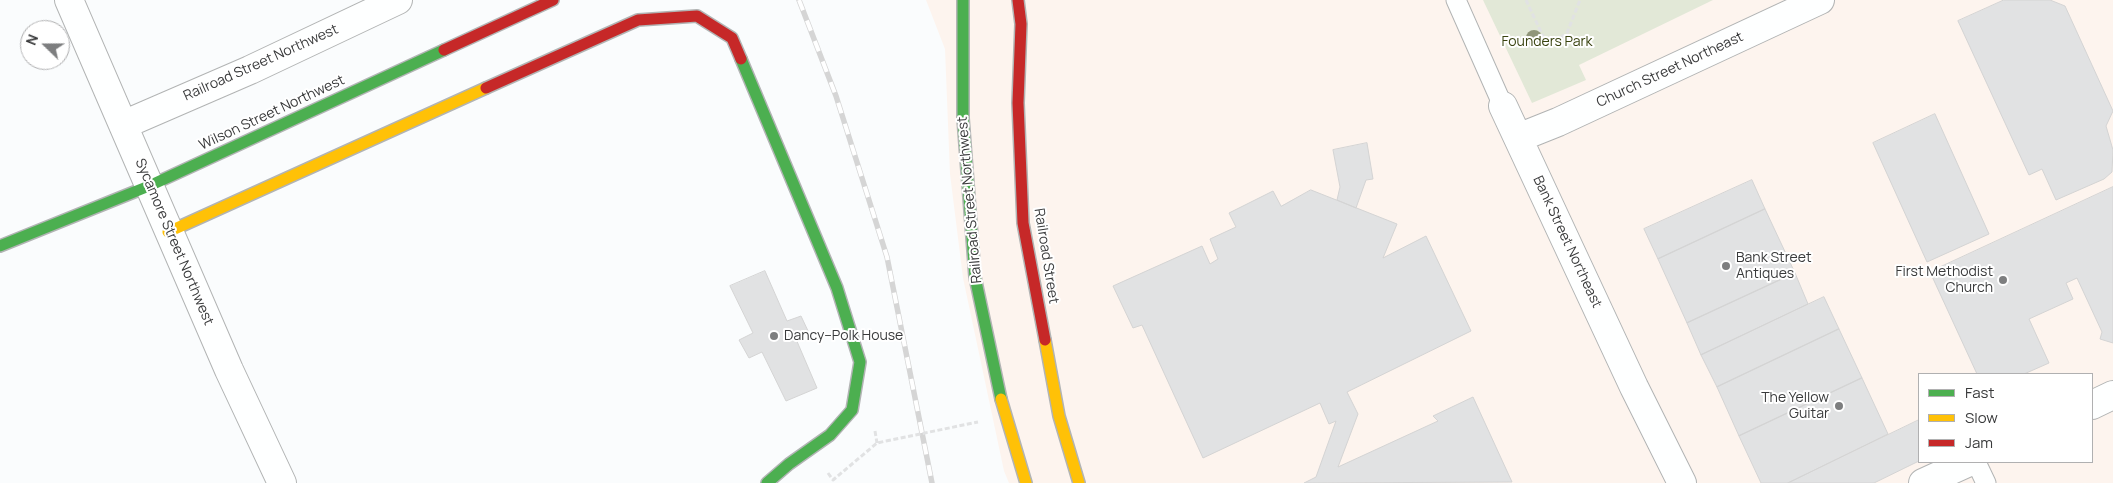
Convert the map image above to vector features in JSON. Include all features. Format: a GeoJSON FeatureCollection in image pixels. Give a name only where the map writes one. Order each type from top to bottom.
{"type":"FeatureCollection","features":[{"type":"Feature","properties":{"kind":"main road","name":"Wilson Street Northwest"},"geometry":{"type":"LineString","coordinates":[[0,246],[149,186],[553,0]]}},
{"type":"Feature","properties":{"kind":"main road","name":"Railroad Street Northwest"},"geometry":{"type":"LineString","coordinates":[[963,0],[963,118],[974,277],[1004,414],[1026,483]]}},
{"type":"Feature","properties":{"kind":"main road","name":"Railroad Street"},"geometry":{"type":"LineString","coordinates":[[1018,0],[1021,24],[1018,103],[1023,223],[1059,416],[1079,483]]}},
{"type":"Feature","properties":{"kind":"main road"},"geometry":{"type":"LineString","coordinates":[[168,232],[638,20],[697,16],[732,38],[837,288],[860,362],[852,410],[830,435],[789,464],[767,483]]}},
{"type":"Feature","properties":{"kind":"street","name":"Sycamore Street Northwest"},"geometry":{"type":"LineString","coordinates":[[69,0],[168,232],[229,370],[282,483]]}},
{"type":"Feature","properties":{"kind":"street","name":"Railroad Street Northwest"},"geometry":{"type":"LineString","coordinates":[[123,125],[250,70],[398,0]]}},
{"type":"Feature","properties":{"kind":"street","name":"Church Street Northeast"},"geometry":{"type":"LineString","coordinates":[[1518,138],[1558,122],[1820,0]]}},
{"type":"Feature","properties":{"kind":"street","name":"Bank Street Northeast"},"geometry":{"type":"LineString","coordinates":[[1503,106],[1634,387],[1682,483]]}},
{"type":"Feature","properties":{"kind":"street"},"geometry":{"type":"LineString","coordinates":[[2093,405],[2113,395]]}},
{"type":"Feature","properties":{"kind":"street"},"geometry":{"type":"LineString","coordinates":[[1923,483],[1967,463]]}},
{"type":"Feature","properties":{"kind":"lane","name":"Bank Street Northeast"},"geometry":{"type":"LineString","coordinates":[[1456,0],[1503,106]]}},
{"type":"Feature","properties":{"kind":"lane"},"geometry":{"type":"LineString","coordinates":[[1976,463],[1986,483]]}},
{"type":"Feature","properties":{"kind":"path"},"geometry":{"type":"LineString","coordinates":[[1526,0],[1548,47],[1567,33],[1580,0]]}},
{"type":"Feature","properties":{"kind":"path"},"geometry":{"type":"LineString","coordinates":[[886,441],[978,422]]}},
{"type":"Feature","properties":{"kind":"shaded area"},"geometry":{"type":"Polygon","coordinates":[[[926,0],[2113,0],[2113,483],[1009,483],[1004,471],[963,278],[950,174],[945,49],[926,0]]]}},
{"type":"Feature","properties":{"kind":"green space","name":"Founders Park"},"geometry":{"type":"Polygon","coordinates":[[[1483,0],[1713,0],[1579,65],[1586,80],[1532,103],[1483,0]]]}},
{"type":"Feature","properties":{"kind":"building"},"geometry":{"type":"Polygon","coordinates":[[[2004,0],[2050,0],[2065,6],[2113,111],[2106,126],[2113,150],[2112,172],[2104,179],[2056,200],[2042,169],[2029,175],[1958,21],[2004,0]]]}},
{"type":"Feature","properties":{"kind":"building"},"geometry":{"type":"Polygon","coordinates":[[[1935,114],[1989,234],[1927,262],[1873,143],[1935,114]]]}},
{"type":"Feature","properties":{"kind":"building"},"geometry":{"type":"Polygon","coordinates":[[[1367,143],[1373,179],[1366,180],[1356,208],[1337,200],[1340,187],[1333,150],[1367,143]]]}},
{"type":"Feature","properties":{"kind":"building"},"geometry":{"type":"Polygon","coordinates":[[[1752,180],[1765,209],[1658,259],[1644,229],[1752,180]]]}},
{"type":"Feature","properties":{"kind":"building","name":"First Methodist Church"},"geometry":{"type":"Polygon","coordinates":[[[2113,187],[2113,343],[2100,339],[2102,332],[2077,278],[2066,283],[2073,299],[2029,319],[2049,363],[2026,373],[1977,373],[1930,272],[2113,187]]]}},
{"type":"Feature","properties":{"kind":"building"},"geometry":{"type":"Polygon","coordinates":[[[1311,190],[1397,224],[1383,258],[1426,236],[1471,331],[1347,392],[1358,414],[1338,467],[1438,421],[1433,416],[1473,397],[1512,482],[1304,483],[1316,477],[1336,421],[1329,424],[1320,403],[1203,458],[1142,325],[1133,328],[1113,286],[1202,246],[1210,264],[1218,259],[1210,239],[1236,227],[1229,213],[1273,191],[1281,206],[1311,190]]]}},
{"type":"Feature","properties":{"kind":"building","name":"Bank Street Antiques"},"geometry":{"type":"Polygon","coordinates":[[[1765,209],[1795,273],[1687,323],[1658,259],[1765,209]]]}},
{"type":"Feature","properties":{"kind":"building","name":"Dancy–Polk House"},"geometry":{"type":"Polygon","coordinates":[[[765,271],[787,321],[801,316],[809,333],[796,339],[817,388],[786,401],[762,352],[749,358],[739,340],[753,333],[730,286],[765,271]]]}},
{"type":"Feature","properties":{"kind":"building"},"geometry":{"type":"Polygon","coordinates":[[[1795,273],[1808,304],[1701,355],[1687,323],[1795,273]]]}},
{"type":"Feature","properties":{"kind":"building"},"geometry":{"type":"Polygon","coordinates":[[[1824,297],[1839,329],[1717,387],[1701,355],[1824,297]]]}},
{"type":"Feature","properties":{"kind":"building"},"geometry":{"type":"Polygon","coordinates":[[[1839,329],[1862,378],[1739,436],[1717,387],[1839,329]]]}},
{"type":"Feature","properties":{"kind":"building","name":"The Yellow Guitar"},"geometry":{"type":"Polygon","coordinates":[[[1862,378],[1888,434],[1788,483],[1761,483],[1739,436],[1862,378]]]}},
{"type":"Feature","properties":{"kind":"building"},"geometry":{"type":"Polygon","coordinates":[[[1918,420],[1918,461],[1874,483],[1788,483],[1918,420]]]}},
{"type":"Feature","properties":{"kind":"railway"},"geometry":{"type":"LineString","coordinates":[[799,0],[836,96],[887,257],[932,483]]}},
{"type":"Feature","properties":{"kind":"traffic: fast"},"geometry":{"type":"LineString","coordinates":[[963,0],[963,118],[975,277],[1001,399]]}},
{"type":"Feature","properties":{"kind":"traffic: fast"},"geometry":{"type":"LineString","coordinates":[[0,246],[149,186],[444,50]]}},
{"type":"Feature","properties":{"kind":"traffic: fast"},"geometry":{"type":"LineString","coordinates":[[741,59],[837,288],[860,362],[852,410],[830,435],[789,464],[767,483]]}},
{"type":"Feature","properties":{"kind":"traffic: slow"},"geometry":{"type":"LineString","coordinates":[[168,232],[486,88]]}},
{"type":"Feature","properties":{"kind":"traffic: slow"},"geometry":{"type":"LineString","coordinates":[[1045,340],[1059,416],[1079,483]]}},
{"type":"Feature","properties":{"kind":"traffic: slow"},"geometry":{"type":"LineString","coordinates":[[1001,399],[1026,483]]}},
{"type":"Feature","properties":{"kind":"traffic: jam"},"geometry":{"type":"LineString","coordinates":[[444,50],[553,0]]}},
{"type":"Feature","properties":{"kind":"traffic: jam"},"geometry":{"type":"LineString","coordinates":[[1018,0],[1021,24],[1018,103],[1023,223],[1045,340]]}},
{"type":"Feature","properties":{"kind":"traffic: jam"},"geometry":{"type":"LineString","coordinates":[[486,88],[638,20],[697,16],[732,38],[741,59]]}},
{"type":"Feature","properties":{"kind":"place","name":"Bank Street Antiques"},"geometry":{"type":"Point","coordinates":[1726,266]}},
{"type":"Feature","properties":{"kind":"place","name":"First Methodist Church"},"geometry":{"type":"Point","coordinates":[2003,280]}},
{"type":"Feature","properties":{"kind":"place","name":"Dancy–Polk House"},"geometry":{"type":"Point","coordinates":[774,336]}},
{"type":"Feature","properties":{"kind":"place","name":"The Yellow Guitar"},"geometry":{"type":"Point","coordinates":[1839,406]}}]}
